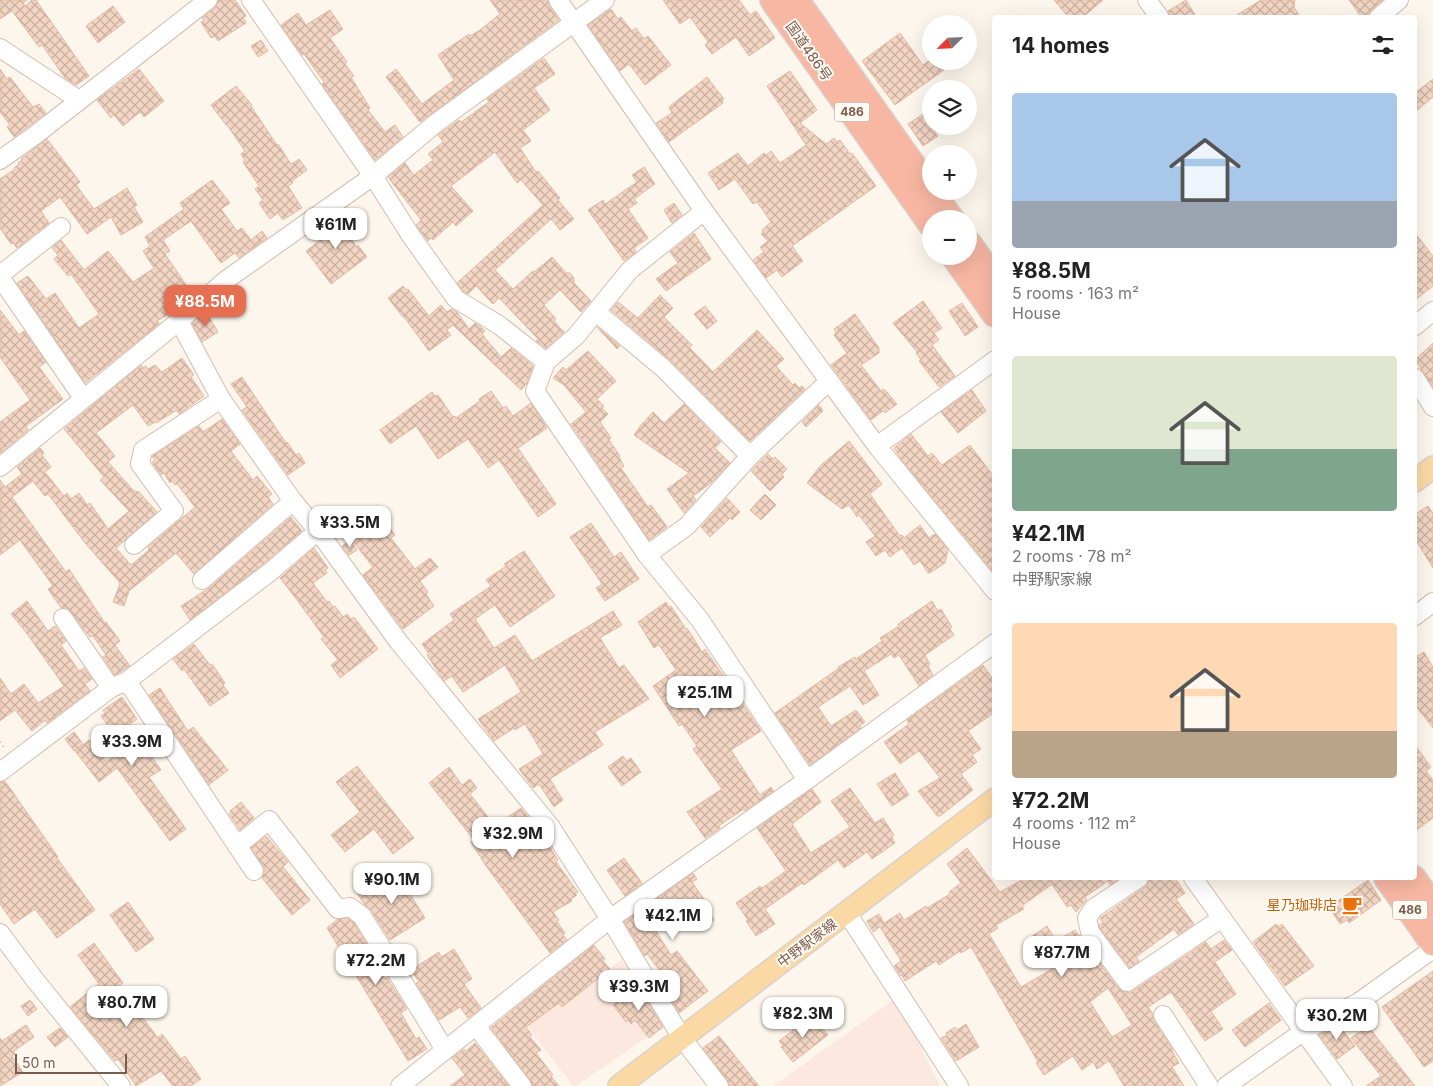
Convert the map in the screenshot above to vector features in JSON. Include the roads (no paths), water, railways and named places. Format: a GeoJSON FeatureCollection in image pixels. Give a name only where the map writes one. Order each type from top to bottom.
{"type":"FeatureCollection","features":[{"type":"Feature","properties":{"kind":"highway","name":"国道486号"},"geometry":{"type":"LineString","coordinates":[[773,0],[922,211]]}},
{"type":"Feature","properties":{"kind":"highway","name":"国道486号"},"geometry":{"type":"LineString","coordinates":[[796,0],[922,178]]}},
{"type":"Feature","properties":{"kind":"highway"},"geometry":{"type":"LineString","coordinates":[[977,255],[992,277]]}},
{"type":"Feature","properties":{"kind":"highway"},"geometry":{"type":"LineString","coordinates":[[960,265],[992,310]]}},
{"type":"Feature","properties":{"kind":"highway","name":"486"},"geometry":{"type":"LineString","coordinates":[[1389,880],[1433,943]]}},
{"type":"Feature","properties":{"kind":"highway","name":"486"},"geometry":{"type":"LineString","coordinates":[[1414,880],[1433,906]]}},
{"type":"Feature","properties":{"kind":"main road"},"geometry":{"type":"LineString","coordinates":[[1417,479],[1433,467]]}},
{"type":"Feature","properties":{"kind":"main road","name":"中野駅家線"},"geometry":{"type":"LineString","coordinates":[[619,1086],[992,801]]}},
{"type":"Feature","properties":{"kind":"street"},"geometry":{"type":"LineString","coordinates":[[0,160],[208,0]]}},
{"type":"Feature","properties":{"kind":"street"},"geometry":{"type":"LineString","coordinates":[[251,0],[373,176],[410,236],[456,299],[499,325],[546,362]]}},
{"type":"Feature","properties":{"kind":"street"},"geometry":{"type":"LineString","coordinates":[[558,0],[704,211],[877,446],[992,587]]}},
{"type":"Feature","properties":{"kind":"street"},"geometry":{"type":"LineString","coordinates":[[0,467],[226,280],[373,176],[436,123],[605,0]]}},
{"type":"Feature","properties":{"kind":"street"},"geometry":{"type":"LineString","coordinates":[[1147,0],[1158,15]]}},
{"type":"Feature","properties":{"kind":"street"},"geometry":{"type":"LineString","coordinates":[[1382,15],[1399,0]]}},
{"type":"Feature","properties":{"kind":"street"},"geometry":{"type":"LineString","coordinates":[[0,48],[79,100]]}},
{"type":"Feature","properties":{"kind":"street"},"geometry":{"type":"LineString","coordinates":[[704,211],[630,270],[576,336],[546,362],[535,391],[647,555],[700,620],[807,780]]}},
{"type":"Feature","properties":{"kind":"street"},"geometry":{"type":"LineString","coordinates":[[60,227],[0,276],[83,398]]}},
{"type":"Feature","properties":{"kind":"street"},"geometry":{"type":"LineString","coordinates":[[1417,324],[1433,311]]}},
{"type":"Feature","properties":{"kind":"street"},"geometry":{"type":"LineString","coordinates":[[596,312],[664,368],[750,456]]}},
{"type":"Feature","properties":{"kind":"street"},"geometry":{"type":"LineString","coordinates":[[178,321],[221,399],[293,500],[318,531],[398,641],[550,826],[610,919],[682,1038],[719,1086]]}},
{"type":"Feature","properties":{"kind":"street"},"geometry":{"type":"LineString","coordinates":[[877,446],[992,362]]}},
{"type":"Feature","properties":{"kind":"street"},"geometry":{"type":"LineString","coordinates":[[647,555],[687,526],[750,456],[829,381]]}},
{"type":"Feature","properties":{"kind":"street"},"geometry":{"type":"LineString","coordinates":[[1417,381],[1433,407]]}},
{"type":"Feature","properties":{"kind":"street"},"geometry":{"type":"LineString","coordinates":[[134,545],[174,510],[140,464],[143,450],[221,399]]}},
{"type":"Feature","properties":{"kind":"street"},"geometry":{"type":"LineString","coordinates":[[202,580],[293,500]]}},
{"type":"Feature","properties":{"kind":"street"},"geometry":{"type":"LineString","coordinates":[[0,772],[111,688],[127,681],[270,572],[318,531]]}},
{"type":"Feature","properties":{"kind":"street"},"geometry":{"type":"LineString","coordinates":[[1417,614],[1433,602]]}},
{"type":"Feature","properties":{"kind":"street"},"geometry":{"type":"LineString","coordinates":[[63,618],[111,688]]}},
{"type":"Feature","properties":{"kind":"street"},"geometry":{"type":"LineString","coordinates":[[400,1086],[610,919],[807,780],[992,645]]}},
{"type":"Feature","properties":{"kind":"street"},"geometry":{"type":"LineString","coordinates":[[127,681],[254,871]]}},
{"type":"Feature","properties":{"kind":"street"},"geometry":{"type":"LineString","coordinates":[[237,846],[269,820],[338,908],[350,907],[362,916],[445,1050]]}},
{"type":"Feature","properties":{"kind":"street"},"geometry":{"type":"LineString","coordinates":[[1136,880],[1094,908],[1087,918],[1090,932],[1126,982],[1222,918]]}},
{"type":"Feature","properties":{"kind":"street"},"geometry":{"type":"LineString","coordinates":[[1194,880],[1343,1086]]}},
{"type":"Feature","properties":{"kind":"street"},"geometry":{"type":"LineString","coordinates":[[847,913],[959,1086]]}},
{"type":"Feature","properties":{"kind":"street"},"geometry":{"type":"LineString","coordinates":[[0,933],[120,1086]]}},
{"type":"Feature","properties":{"kind":"street"},"geometry":{"type":"LineString","coordinates":[[1226,1086],[1304,1032],[1359,1002],[1433,949]]}},
{"type":"Feature","properties":{"kind":"street"},"geometry":{"type":"LineString","coordinates":[[1163,1015],[1209,1086]]}},
{"type":"Feature","properties":{"kind":"street"},"geometry":{"type":"LineString","coordinates":[[476,1026],[522,1086]]}},
{"type":"Feature","properties":{"kind":"place","name":"星乃珈琲店"},"geometry":{"type":"Point","coordinates":[1352,905]}}]}
